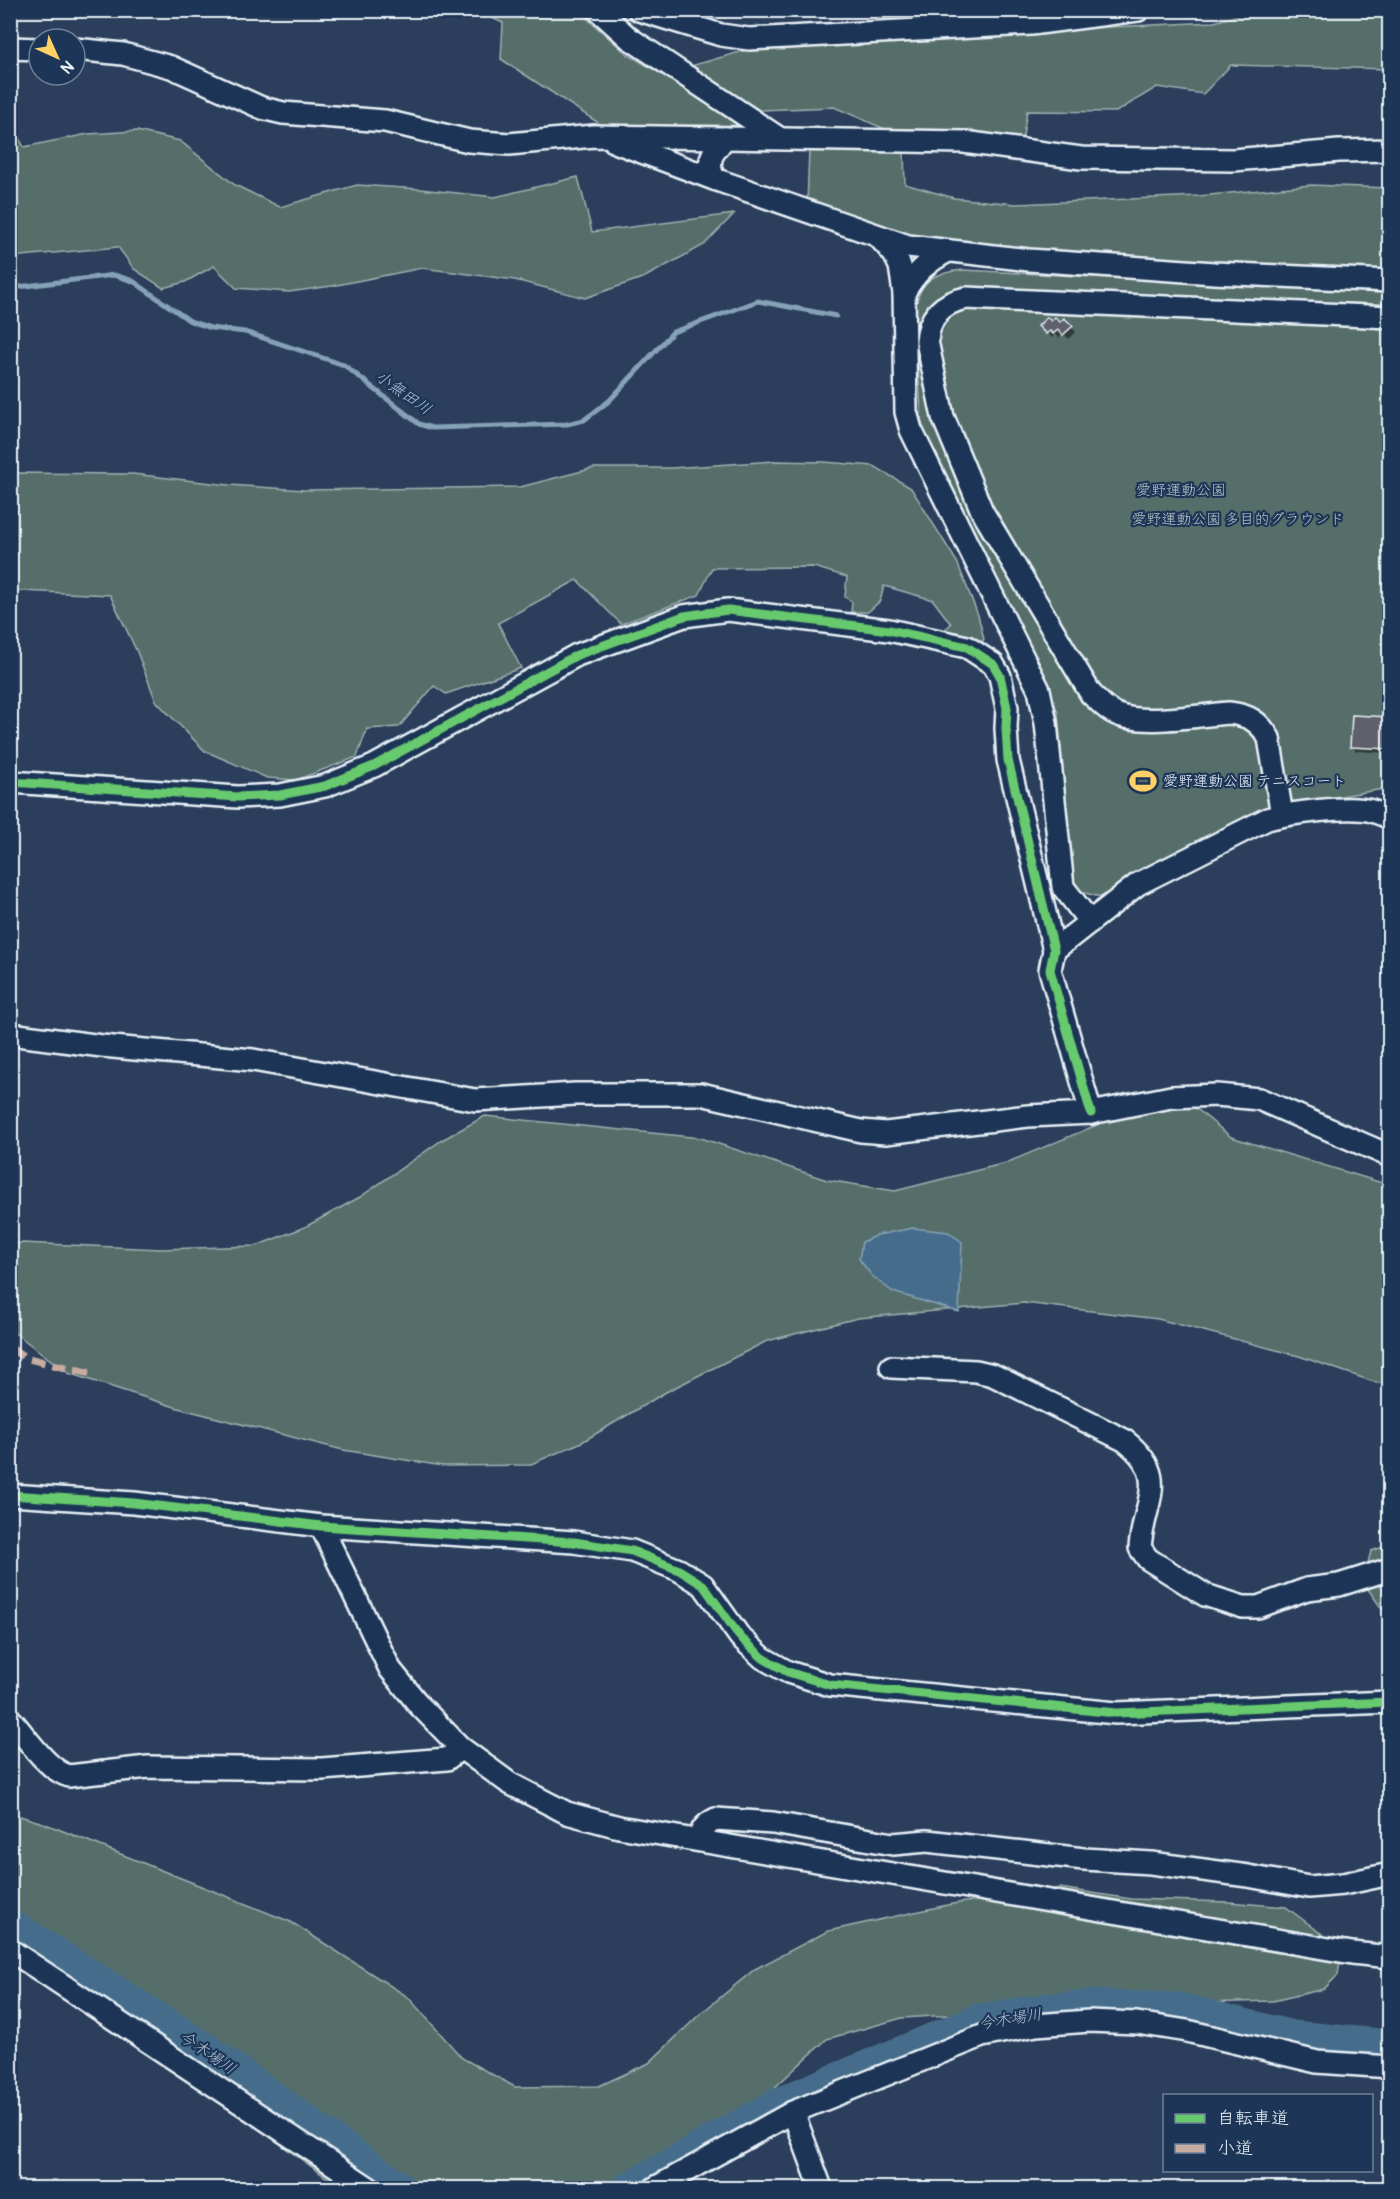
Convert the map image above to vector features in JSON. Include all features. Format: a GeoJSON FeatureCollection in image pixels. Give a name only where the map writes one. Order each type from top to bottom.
{"type":"FeatureCollection","features":[{"type":"Feature","properties":{"kind":"street"},"geometry":{"type":"LineString","coordinates":[[598,10],[629,38],[779,138]]}},
{"type":"Feature","properties":{"kind":"street"},"geometry":{"type":"LineString","coordinates":[[639,10],[721,35],[748,39],[1031,24],[1138,10]]}},
{"type":"Feature","properties":{"kind":"street"},"geometry":{"type":"LineString","coordinates":[[10,48],[27,49]]}},
{"type":"Feature","properties":{"kind":"street"},"geometry":{"type":"LineString","coordinates":[[87,50],[123,54],[171,67],[242,101],[283,113],[385,121],[469,141],[508,144],[594,136],[964,142],[1081,158],[1233,160],[1389,150]]}},
{"type":"Feature","properties":{"kind":"street"},"geometry":{"type":"LineString","coordinates":[[594,136],[624,144],[714,179],[908,246],[1029,260],[1202,272],[1389,281]]}},
{"type":"Feature","properties":{"kind":"street"},"geometry":{"type":"LineString","coordinates":[[714,179],[709,166],[711,156],[725,138]]}},
{"type":"Feature","properties":{"kind":"street"},"geometry":{"type":"LineString","coordinates":[[877,235],[894,254],[900,266],[904,293],[906,412],[911,430],[927,467],[1039,690],[1046,723],[1064,886],[1090,922]]}},
{"type":"Feature","properties":{"kind":"street"},"geometry":{"type":"LineString","coordinates":[[904,293],[912,277],[922,267],[948,250]]}},
{"type":"Feature","properties":{"kind":"street"},"geometry":{"type":"LineString","coordinates":[[1282,815],[1269,738],[1254,720],[1242,714],[1229,713],[1128,718],[1114,714],[1091,694],[982,511],[943,417],[927,341],[928,331],[931,321],[943,306],[966,298],[1389,317]]}},
{"type":"Feature","properties":{"kind":"street"},"geometry":{"type":"LineString","coordinates":[[10,782],[238,797],[280,795],[325,786],[374,766],[577,655],[684,616],[728,609],[889,630],[966,646],[993,664],[1000,676],[1007,708],[1008,760],[1054,950],[1050,970],[1091,1113]]}},
{"type":"Feature","properties":{"kind":"street"},"geometry":{"type":"LineString","coordinates":[[1054,950],[1138,884],[1267,819],[1282,815],[1352,809],[1370,810],[1389,818]]}},
{"type":"Feature","properties":{"kind":"street"},"geometry":{"type":"LineString","coordinates":[[10,1034],[102,1046],[253,1060],[475,1100],[575,1094],[701,1094],[861,1131],[886,1132],[1028,1116],[1091,1113],[1170,1097],[1217,1095],[1259,1099],[1389,1156]]}},
{"type":"Feature","properties":{"kind":"street"},"geometry":{"type":"LineString","coordinates":[[891,1367],[976,1371],[993,1375],[1124,1440],[1138,1450],[1151,1476],[1153,1488],[1140,1548],[1148,1559],[1205,1595],[1243,1607],[1258,1607],[1307,1589],[1339,1585],[1389,1569]]}},
{"type":"Feature","properties":{"kind":"street"},"geometry":{"type":"LineString","coordinates":[[10,1495],[134,1503],[321,1526],[574,1542],[632,1551],[679,1570],[703,1585],[740,1638],[763,1658],[788,1672],[830,1686],[1116,1713],[1389,1702]]}},
{"type":"Feature","properties":{"kind":"street"},"geometry":{"type":"LineString","coordinates":[[321,1526],[390,1669],[419,1705],[461,1748],[509,1783],[567,1813],[619,1827],[1340,1951],[1389,1957]]}},
{"type":"Feature","properties":{"kind":"street"},"geometry":{"type":"LineString","coordinates":[[10,1719],[49,1764],[61,1774],[69,1776],[148,1767],[322,1769],[447,1759],[461,1748]]}},
{"type":"Feature","properties":{"kind":"street"},"geometry":{"type":"LineString","coordinates":[[699,1840],[701,1832],[708,1823],[716,1819],[773,1823],[893,1844],[927,1841],[1084,1859],[1151,1863],[1309,1887],[1343,1884],[1389,1874]]}},
{"type":"Feature","properties":{"kind":"street"},"geometry":{"type":"LineString","coordinates":[[10,1950],[363,2187]]}},
{"type":"Feature","properties":{"kind":"street"},"geometry":{"type":"LineString","coordinates":[[655,2188],[793,2112],[982,2036],[1047,2024],[1089,2021],[1137,2023],[1187,2031],[1317,2061],[1389,2067]]}},
{"type":"Feature","properties":{"kind":"street"},"geometry":{"type":"LineString","coordinates":[[793,2112],[821,2188]]}},
{"type":"Feature","properties":{"kind":"green space"},"geometry":{"type":"Polygon","coordinates":[[[1257,10],[1375,10],[1386,13],[1389,23],[1389,69],[1231,65],[1203,94],[1157,87],[1116,112],[1027,111],[1022,142],[901,136],[834,107],[762,110],[736,125],[603,126],[501,59],[503,23],[476,11],[574,11],[585,17],[627,54],[692,92],[700,78],[687,67],[768,44],[1214,22],[1257,10]]]}},
{"type":"Feature","properties":{"kind":"green space"},"geometry":{"type":"Polygon","coordinates":[[[11,125],[24,147],[88,134],[137,131],[180,141],[235,185],[280,207],[357,185],[495,197],[578,177],[592,232],[734,214],[704,245],[645,277],[585,298],[515,280],[422,268],[289,292],[236,288],[214,266],[185,282],[163,288],[134,269],[118,247],[11,257],[11,125]]]}},
{"type":"Feature","properties":{"kind":"green space"},"geometry":{"type":"Polygon","coordinates":[[[809,149],[904,152],[905,184],[954,198],[1016,204],[1199,196],[1311,185],[1389,188],[1389,273],[1007,252],[939,244],[807,204],[809,149]]]}},
{"type":"Feature","properties":{"kind":"green space","name":"愛野運動公園"},"geometry":{"type":"Polygon","coordinates":[[[963,270],[1389,293],[1389,788],[1263,809],[1127,882],[1105,897],[1087,893],[1072,882],[1058,713],[1048,687],[922,430],[915,313],[919,293],[923,286],[935,276],[963,270]]]}},
{"type":"Feature","properties":{"kind":"green space"},"geometry":{"type":"Polygon","coordinates":[[[775,461],[874,466],[911,488],[957,562],[978,615],[984,639],[980,648],[941,633],[951,624],[933,600],[884,586],[880,601],[868,612],[851,612],[852,602],[845,597],[847,577],[814,567],[712,568],[699,595],[621,624],[577,580],[498,623],[521,668],[446,694],[434,686],[399,727],[367,729],[357,757],[296,780],[267,778],[205,751],[156,701],[137,652],[110,595],[20,591],[11,593],[10,473],[133,474],[229,485],[304,490],[520,487],[594,468],[671,468],[775,461]]]}},
{"type":"Feature","properties":{"kind":"green space"},"geometry":{"type":"Polygon","coordinates":[[[1186,1100],[1231,1137],[1389,1185],[1389,1383],[1377,1383],[1299,1356],[1158,1319],[1024,1303],[858,1318],[767,1341],[666,1392],[582,1442],[529,1465],[443,1466],[343,1450],[178,1408],[68,1373],[11,1330],[11,1244],[161,1249],[256,1246],[305,1227],[360,1197],[442,1140],[485,1116],[701,1138],[827,1180],[895,1191],[1006,1163],[1140,1107],[1186,1100]]]}},
{"type":"Feature","properties":{"kind":"green space"},"geometry":{"type":"Polygon","coordinates":[[[1389,1545],[1389,1619],[1363,1582],[1371,1551],[1389,1545]]]}},
{"type":"Feature","properties":{"kind":"green space"},"geometry":{"type":"Polygon","coordinates":[[[10,1813],[43,1823],[291,1922],[408,1997],[462,2058],[515,2087],[599,2086],[649,2063],[700,2014],[755,1969],[828,1931],[952,1904],[1060,1888],[1131,1899],[1229,1902],[1286,1907],[1322,1934],[1341,1953],[1338,1975],[1324,1989],[1273,2001],[1094,2006],[902,2018],[827,2039],[745,2115],[658,2188],[341,2188],[135,2039],[11,1963],[10,1813]]]}},
{"type":"Feature","properties":{"kind":"water"},"geometry":{"type":"Polygon","coordinates":[[[913,1228],[948,1232],[962,1242],[959,1312],[893,1292],[872,1276],[859,1259],[862,1242],[877,1235],[913,1228]]]}},
{"type":"Feature","properties":{"kind":"building"},"geometry":{"type":"Polygon","coordinates":[[[1047,317],[1051,321],[1055,317],[1060,322],[1064,318],[1073,326],[1063,335],[1058,330],[1053,334],[1050,331],[1046,334],[1038,326],[1047,317]]]}},
{"type":"Feature","properties":{"kind":"building"},"geometry":{"type":"Polygon","coordinates":[[[1352,715],[1390,717],[1390,749],[1350,747],[1352,715]]]}},
{"type":"Feature","properties":{"kind":"waterway","name":"小無田川"},"geometry":{"type":"LineString","coordinates":[[10,288],[114,275],[133,281],[190,321],[211,328],[245,332],[344,365],[419,424],[432,428],[567,424],[584,420],[609,401],[673,332],[758,301],[836,316]]}},
{"type":"Feature","properties":{"kind":"waterway","name":"今木場川"},"geometry":{"type":"LineString","coordinates":[[10,1925],[207,2050],[399,2188]]}},
{"type":"Feature","properties":{"kind":"waterway","name":"今木場川"},"geometry":{"type":"LineString","coordinates":[[629,2188],[778,2104],[979,2020],[1044,2010],[1093,2006],[1179,2009],[1293,2037],[1390,2046]]}},
{"type":"Feature","properties":{"kind":"marked path"},"geometry":{"type":"LineString","coordinates":[[10,1041],[14,1035]]}},
{"type":"Feature","properties":{"kind":"marked path"},"geometry":{"type":"LineString","coordinates":[[10,1348],[26,1358],[97,1375]]}},
{"type":"Feature","properties":{"kind":"cycle path"},"geometry":{"type":"LineString","coordinates":[[10,782],[238,797],[280,795],[325,786],[374,766],[577,655],[684,616],[728,610],[889,630],[967,647],[993,664],[1000,676],[1007,708],[1008,760],[1054,950],[1050,970],[1091,1113]]}},
{"type":"Feature","properties":{"kind":"cycle path"},"geometry":{"type":"LineString","coordinates":[[10,1495],[134,1503],[321,1526],[574,1542],[632,1551],[679,1570],[703,1585],[740,1637],[763,1658],[788,1672],[830,1685],[1116,1713],[1390,1702]]}},
{"type":"Feature","properties":{"kind":"place","name":"愛野運動公園 テニスコート"},"geometry":{"type":"Point","coordinates":[1143,781]}},
{"type":"Feature","properties":{"kind":"park label","name":"愛野運動公園 多目的グラウンド"},"geometry":{"type":"Point","coordinates":[1238,519]}}]}
